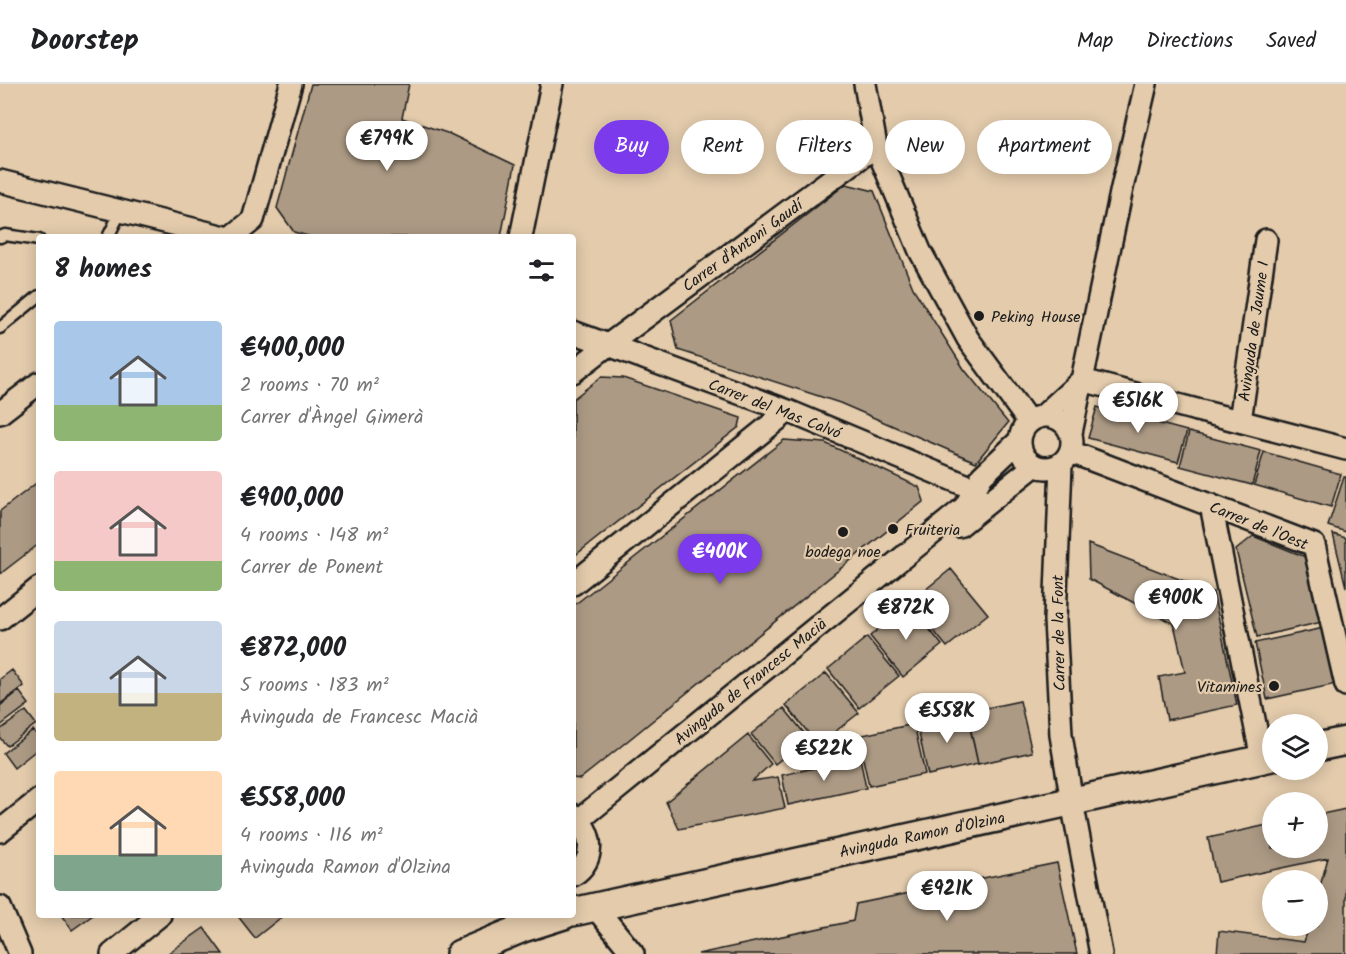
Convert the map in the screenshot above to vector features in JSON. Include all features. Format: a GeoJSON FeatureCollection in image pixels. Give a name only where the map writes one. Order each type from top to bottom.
{"type":"FeatureCollection","features":[{"type":"Feature","properties":{"kind":"street"},"geometry":{"type":"LineString","coordinates":[[236,234],[253,220],[291,84]]}},
{"type":"Feature","properties":{"kind":"street"},"geometry":{"type":"LineString","coordinates":[[522,234],[552,84]]}},
{"type":"Feature","properties":{"kind":"street"},"geometry":{"type":"LineString","coordinates":[[865,84],[876,146],[920,251],[968,339],[1030,426]]}},
{"type":"Feature","properties":{"kind":"street","name":"Carrer de la Font"},"geometry":{"type":"LineString","coordinates":[[1101,954],[1061,735],[1055,620],[1068,450],[1146,84]]}},
{"type":"Feature","properties":{"kind":"street","name":"Carrer d'Antoni Gaudí"},"geometry":{"type":"LineString","coordinates":[[576,370],[876,146]]}},
{"type":"Feature","properties":{"kind":"street"},"geometry":{"type":"LineString","coordinates":[[0,181],[213,234]]}},
{"type":"Feature","properties":{"kind":"street","name":"Avinguda de Jaume I"},"geometry":{"type":"LineString","coordinates":[[1240,421],[1266,240]]}},
{"type":"Feature","properties":{"kind":"street","name":"Carrer del Mas Calvó"},"geometry":{"type":"LineString","coordinates":[[576,333],[788,411],[975,489]]}},
{"type":"Feature","properties":{"kind":"street"},"geometry":{"type":"LineString","coordinates":[[1030,426],[1052,416],[1067,425],[1068,450],[1048,469],[1028,461],[1021,448],[1030,426],[1082,380]]}},
{"type":"Feature","properties":{"kind":"street","name":"Avinguda de Jaume I"},"geometry":{"type":"LineString","coordinates":[[1082,380],[1346,449]]}},
{"type":"Feature","properties":{"kind":"street"},"geometry":{"type":"LineString","coordinates":[[0,413],[36,385]]}},
{"type":"Feature","properties":{"kind":"street"},"geometry":{"type":"LineString","coordinates":[[576,582],[788,411]]}},
{"type":"Feature","properties":{"kind":"street","name":"Avinguda de Francesc Macià"},"geometry":{"type":"LineString","coordinates":[[579,821],[965,507],[982,476],[1030,426]]}},
{"type":"Feature","properties":{"kind":"street","name":"Carrer de l'Oest"},"geometry":{"type":"LineString","coordinates":[[1068,450],[1314,545],[1346,685]]}},
{"type":"Feature","properties":{"kind":"street","name":"Avinguda de Francesc Macià"},"geometry":{"type":"LineString","coordinates":[[579,821],[1034,465]]}},
{"type":"Feature","properties":{"kind":"street"},"geometry":{"type":"LineString","coordinates":[[1211,506],[1262,736]]}},
{"type":"Feature","properties":{"kind":"street"},"geometry":{"type":"LineString","coordinates":[[0,619],[36,590]]}},
{"type":"Feature","properties":{"kind":"street"},"geometry":{"type":"LineString","coordinates":[[1328,745],[1346,741]]}},
{"type":"Feature","properties":{"kind":"street","name":"Avinguda Ramon d'Olzina"},"geometry":{"type":"LineString","coordinates":[[584,910],[1262,759]]}},
{"type":"Feature","properties":{"kind":"street"},"geometry":{"type":"LineString","coordinates":[[0,831],[36,802]]}},
{"type":"Feature","properties":{"kind":"street"},"geometry":{"type":"LineString","coordinates":[[576,873],[585,863],[590,840],[579,821]]}},
{"type":"Feature","properties":{"kind":"street"},"geometry":{"type":"LineString","coordinates":[[0,907],[20,954]]}},
{"type":"Feature","properties":{"kind":"street"},"geometry":{"type":"LineString","coordinates":[[584,910],[633,954]]}},
{"type":"Feature","properties":{"kind":"street"},"geometry":{"type":"LineString","coordinates":[[112,954],[156,918]]}},
{"type":"Feature","properties":{"kind":"street"},"geometry":{"type":"LineString","coordinates":[[460,954],[523,928],[555,918]]}},
{"type":"Feature","properties":{"kind":"lane"},"geometry":{"type":"LineString","coordinates":[[110,234],[122,211]]}},
{"type":"Feature","properties":{"kind":"lane"},"geometry":{"type":"LineString","coordinates":[[0,237],[5,235],[36,240]]}},
{"type":"Feature","properties":{"kind":"lane"},"geometry":{"type":"LineString","coordinates":[[0,328],[36,298]]}},
{"type":"Feature","properties":{"kind":"building"},"geometry":{"type":"Polygon","coordinates":[[[311,84],[409,84],[402,118],[450,134],[515,165],[502,234],[301,234],[294,232],[277,208],[311,84]]]}},
{"type":"Feature","properties":{"kind":"building"},"geometry":{"type":"Polygon","coordinates":[[[846,184],[874,191],[913,288],[964,369],[1008,423],[976,462],[840,403],[678,350],[671,320],[846,184]]]}},
{"type":"Feature","properties":{"kind":"building"},"geometry":{"type":"Polygon","coordinates":[[[601,377],[623,378],[741,418],[739,427],[576,555],[576,397],[601,377]]]}},
{"type":"Feature","properties":{"kind":"building"},"geometry":{"type":"Polygon","coordinates":[[[1097,407],[1187,431],[1178,462],[1088,438],[1097,407]]]}},
{"type":"Feature","properties":{"kind":"building"},"geometry":{"type":"Polygon","coordinates":[[[1189,432],[1261,451],[1252,485],[1180,466],[1189,432]]]}},
{"type":"Feature","properties":{"kind":"building"},"geometry":{"type":"Polygon","coordinates":[[[784,440],[825,443],[919,487],[924,501],[580,779],[576,778],[576,604],[784,440]]]}},
{"type":"Feature","properties":{"kind":"building"},"geometry":{"type":"Polygon","coordinates":[[[1264,452],[1341,474],[1331,507],[1254,485],[1264,452]]]}},
{"type":"Feature","properties":{"kind":"building"},"geometry":{"type":"Polygon","coordinates":[[[1344,477],[1346,477],[1346,532],[1328,526],[1344,477]]]}},
{"type":"Feature","properties":{"kind":"building"},"geometry":{"type":"Polygon","coordinates":[[[36,483],[36,546],[0,574],[0,511],[36,483]]]}},
{"type":"Feature","properties":{"kind":"building"},"geometry":{"type":"Polygon","coordinates":[[[1333,534],[1346,538],[1346,587],[1333,534]]]}},
{"type":"Feature","properties":{"kind":"building"},"geometry":{"type":"Polygon","coordinates":[[[1253,536],[1308,558],[1322,622],[1257,637],[1236,550],[1253,536]]]}},
{"type":"Feature","properties":{"kind":"building"},"geometry":{"type":"Polygon","coordinates":[[[1088,544],[1213,592],[1237,705],[1167,720],[1159,677],[1185,672],[1174,624],[1089,579],[1088,544]]]}},
{"type":"Feature","properties":{"kind":"building"},"geometry":{"type":"Polygon","coordinates":[[[951,569],[988,614],[947,647],[910,602],[951,569]]]}},
{"type":"Feature","properties":{"kind":"building"},"geometry":{"type":"Polygon","coordinates":[[[909,604],[942,645],[903,677],[870,636],[909,604]]]}},
{"type":"Feature","properties":{"kind":"building"},"geometry":{"type":"Polygon","coordinates":[[[1324,628],[1336,684],[1267,699],[1255,643],[1324,628]]]}},
{"type":"Feature","properties":{"kind":"building"},"geometry":{"type":"Polygon","coordinates":[[[867,637],[899,676],[859,708],[828,669],[867,637]]]}},
{"type":"Feature","properties":{"kind":"building"},"geometry":{"type":"Polygon","coordinates":[[[12,670],[24,686],[0,704],[0,679],[12,670]]]}},
{"type":"Feature","properties":{"kind":"building"},"geometry":{"type":"Polygon","coordinates":[[[826,673],[859,713],[818,745],[786,705],[826,673]]]}},
{"type":"Feature","properties":{"kind":"building"},"geometry":{"type":"Polygon","coordinates":[[[19,691],[29,704],[0,726],[0,706],[19,691]]]}},
{"type":"Feature","properties":{"kind":"building"},"geometry":{"type":"Polygon","coordinates":[[[1020,701],[1032,752],[978,764],[967,712],[1020,701]]]}},
{"type":"Feature","properties":{"kind":"building"},"geometry":{"type":"Polygon","coordinates":[[[784,708],[808,738],[775,764],[751,734],[784,708]]]}},
{"type":"Feature","properties":{"kind":"building"},"geometry":{"type":"Polygon","coordinates":[[[26,711],[36,724],[7,746],[0,738],[0,730],[26,711]]]}},
{"type":"Feature","properties":{"kind":"building"},"geometry":{"type":"Polygon","coordinates":[[[967,714],[978,764],[928,775],[917,724],[967,714]]]}},
{"type":"Feature","properties":{"kind":"building"},"geometry":{"type":"Polygon","coordinates":[[[914,724],[925,774],[869,786],[858,736],[914,724]]]}},
{"type":"Feature","properties":{"kind":"building"},"geometry":{"type":"Polygon","coordinates":[[[33,730],[36,734],[36,750],[14,768],[3,753],[33,730]]]}},
{"type":"Feature","properties":{"kind":"building"},"geometry":{"type":"Polygon","coordinates":[[[748,735],[771,764],[752,781],[778,777],[785,808],[679,829],[666,802],[748,735]]]}},
{"type":"Feature","properties":{"kind":"building"},"geometry":{"type":"Polygon","coordinates":[[[860,758],[866,788],[788,805],[782,775],[860,758]]]}},
{"type":"Feature","properties":{"kind":"building"},"geometry":{"type":"Polygon","coordinates":[[[1346,809],[1346,954],[1217,954],[1219,931],[1304,942],[1306,936],[1328,936],[1328,870],[1325,870],[1328,858],[1328,813],[1346,809]]]}},
{"type":"Feature","properties":{"kind":"building"},"geometry":{"type":"Polygon","coordinates":[[[1262,826],[1262,858],[1328,858],[1272,870],[1262,870],[1262,872],[1217,882],[1208,838],[1262,826]]]}},
{"type":"Feature","properties":{"kind":"building"},"geometry":{"type":"Polygon","coordinates":[[[1057,863],[1077,954],[698,954],[853,921],[856,904],[1057,863]]]}},
{"type":"Feature","properties":{"kind":"building"},"geometry":{"type":"Polygon","coordinates":[[[63,918],[89,918],[72,930],[63,918]]]}},
{"type":"Feature","properties":{"kind":"building"},"geometry":{"type":"Polygon","coordinates":[[[239,918],[280,918],[255,938],[239,918]]]}},
{"type":"Feature","properties":{"kind":"building"},"geometry":{"type":"Polygon","coordinates":[[[204,928],[223,954],[167,954],[204,928]]]}},
{"type":"Feature","properties":{"kind":"place","name":"Peking House"},"geometry":{"type":"Point","coordinates":[979,316]}},
{"type":"Feature","properties":{"kind":"place","name":"Fruiteria"},"geometry":{"type":"Point","coordinates":[893,529]}},
{"type":"Feature","properties":{"kind":"place","name":"bodega noe"},"geometry":{"type":"Point","coordinates":[843,532]}},
{"type":"Feature","properties":{"kind":"place","name":"Vitamines"},"geometry":{"type":"Point","coordinates":[1274,686]}}]}
